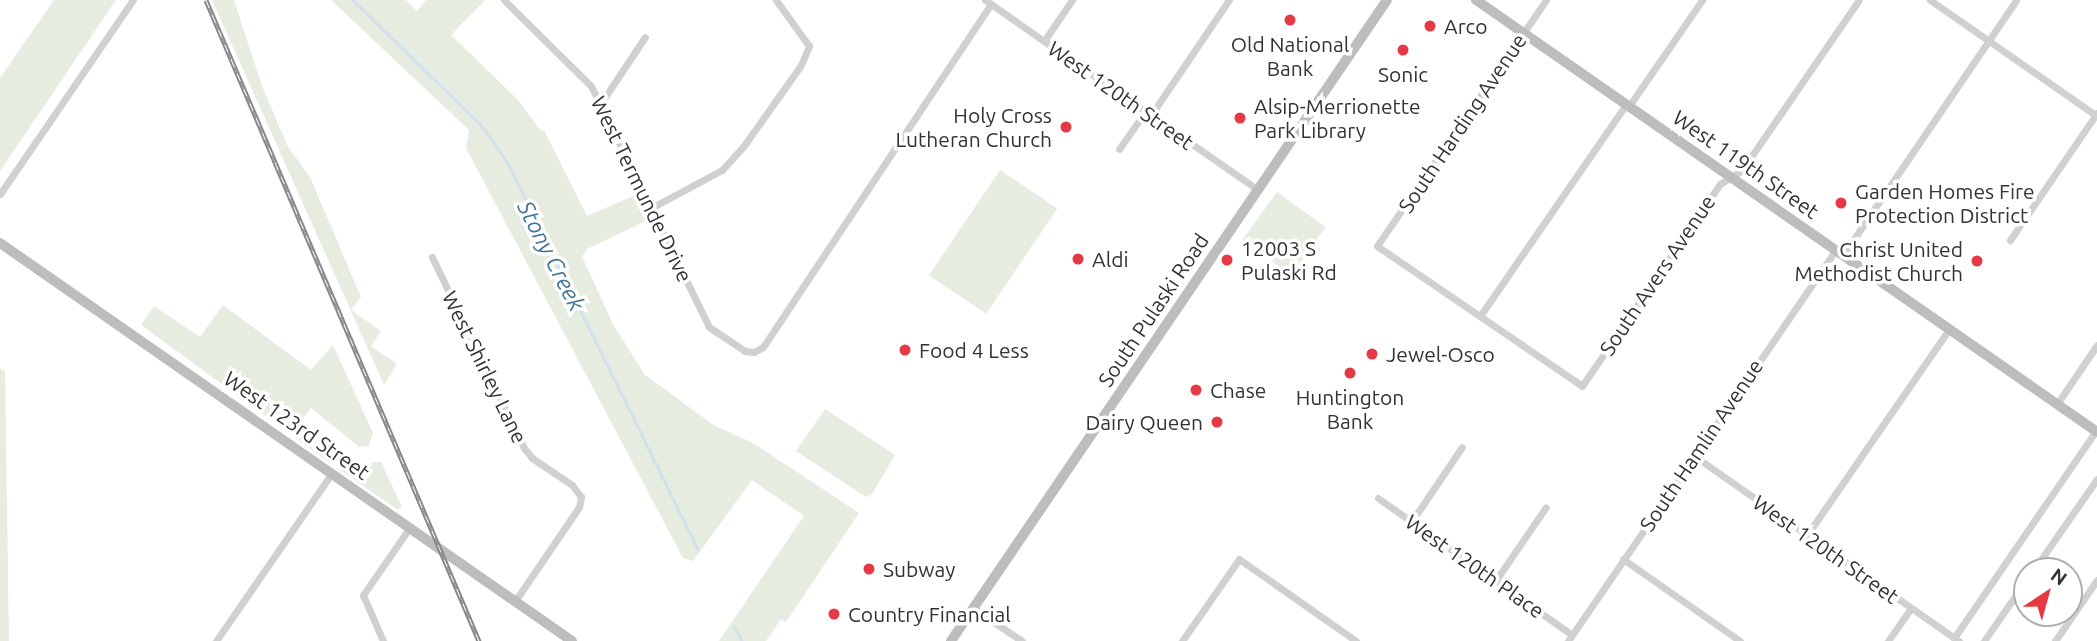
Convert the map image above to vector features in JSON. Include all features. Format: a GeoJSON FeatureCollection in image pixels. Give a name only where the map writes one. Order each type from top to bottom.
{"type":"FeatureCollection","features":[{"type":"Feature","properties":{"kind":"street"},"geometry":{"type":"LineString","coordinates":[[0,194],[133,0]]}},
{"type":"Feature","properties":{"kind":"street"},"geometry":{"type":"LineString","coordinates":[[651,208],[722,170],[743,147],[786,86],[809,46],[776,0]]}},
{"type":"Feature","properties":{"kind":"street"},"geometry":{"type":"LineString","coordinates":[[1044,41],[1072,0]]}},
{"type":"Feature","properties":{"kind":"street"},"geometry":{"type":"LineString","coordinates":[[1119,149],[1229,0]]}},
{"type":"Feature","properties":{"kind":"street","name":"South Pulaski Road"},"geometry":{"type":"LineString","coordinates":[[951,641],[1387,0]]}},
{"type":"Feature","properties":{"kind":"street","name":"West 119th Street"},"geometry":{"type":"LineString","coordinates":[[1476,0],[2097,431]]}},
{"type":"Feature","properties":{"kind":"street","name":"South Harding Avenue"},"geometry":{"type":"LineString","coordinates":[[1480,316],[1377,246],[1546,0]]}},
{"type":"Feature","properties":{"kind":"street"},"geometry":{"type":"LineString","coordinates":[[1480,316],[1702,0]]}},
{"type":"Feature","properties":{"kind":"street","name":"South Avers Avenue"},"geometry":{"type":"LineString","coordinates":[[1480,316],[1582,386],[1720,184],[1742,170],[1859,0]]}},
{"type":"Feature","properties":{"kind":"street"},"geometry":{"type":"LineString","coordinates":[[1930,0],[2096,114],[2010,240]]}},
{"type":"Feature","properties":{"kind":"street","name":"South Hamlin Avenue"},"geometry":{"type":"LineString","coordinates":[[1570,638],[1693,455],[2016,0]]}},
{"type":"Feature","properties":{"kind":"street","name":"West Termunde Drive"},"geometry":{"type":"LineString","coordinates":[[509,2],[575,68],[601,103],[709,327],[745,351],[754,352],[762,347],[988,2]]}},
{"type":"Feature","properties":{"kind":"street","name":"West 120th Street"},"geometry":{"type":"LineString","coordinates":[[988,2],[1258,190]]}},
{"type":"Feature","properties":{"kind":"street"},"geometry":{"type":"LineString","coordinates":[[601,103],[645,37]]}},
{"type":"Feature","properties":{"kind":"street","name":"West 123rd Street"},"geometry":{"type":"LineString","coordinates":[[0,243],[572,641]]}},
{"type":"Feature","properties":{"kind":"street","name":"West Shirley Lane"},"geometry":{"type":"LineString","coordinates":[[432,257],[524,448],[532,458],[572,485],[581,497],[579,507],[515,601]]}},
{"type":"Feature","properties":{"kind":"street"},"geometry":{"type":"LineString","coordinates":[[1807,536],[1949,329]]}},
{"type":"Feature","properties":{"kind":"street"},"geometry":{"type":"LineString","coordinates":[[2057,404],[2097,345]]}},
{"type":"Feature","properties":{"kind":"street"},"geometry":{"type":"LineString","coordinates":[[1956,639],[1967,618],[2097,431]]}},
{"type":"Feature","properties":{"kind":"street"},"geometry":{"type":"LineString","coordinates":[[1412,521],[1462,447]]}},
{"type":"Feature","properties":{"kind":"street","name":"West 120th Street"},"geometry":{"type":"LineString","coordinates":[[1693,455],[1956,639]]}},
{"type":"Feature","properties":{"kind":"street"},"geometry":{"type":"LineString","coordinates":[[216,641],[332,472]]}},
{"type":"Feature","properties":{"kind":"street"},"geometry":{"type":"LineString","coordinates":[[2043,557],[2097,479]]}},
{"type":"Feature","properties":{"kind":"street","name":"West 120th Place"},"geometry":{"type":"LineString","coordinates":[[1378,498],[1496,580],[1570,638]]}},
{"type":"Feature","properties":{"kind":"street"},"geometry":{"type":"LineString","coordinates":[[1496,580],[1546,507]]}},
{"type":"Feature","properties":{"kind":"street"},"geometry":{"type":"LineString","coordinates":[[383,641],[363,595],[410,527]]}},
{"type":"Feature","properties":{"kind":"street"},"geometry":{"type":"LineString","coordinates":[[1182,641],[1239,559],[1356,641]]}},
{"type":"Feature","properties":{"kind":"street"},"geometry":{"type":"LineString","coordinates":[[1623,559],[1740,641]]}},
{"type":"Feature","properties":{"kind":"street"},"geometry":{"type":"LineString","coordinates":[[2055,641],[2097,580]]}},
{"type":"Feature","properties":{"kind":"street"},"geometry":{"type":"LineString","coordinates":[[1984,641],[2013,599]]}},
{"type":"Feature","properties":{"kind":"street"},"geometry":{"type":"LineString","coordinates":[[973,608],[1022,641]]}},
{"type":"Feature","properties":{"kind":"street"},"geometry":{"type":"LineString","coordinates":[[1888,641],[1911,608]]}},
{"type":"Feature","properties":{"kind":"shaded area"},"geometry":{"type":"Polygon","coordinates":[[[54,0],[116,0],[0,171],[0,78],[54,0]]]}},
{"type":"Feature","properties":{"kind":"shaded area"},"geometry":{"type":"Polygon","coordinates":[[[212,0],[234,0],[262,86],[288,147],[310,177],[361,297],[351,310],[381,331],[371,346],[397,364],[384,385],[212,0]]]}},
{"type":"Feature","properties":{"kind":"shaded area"},"geometry":{"type":"Polygon","coordinates":[[[331,0],[406,0],[417,11],[426,0],[485,0],[451,35],[518,100],[541,131],[544,130],[587,216],[638,194],[650,219],[587,249],[582,257],[614,326],[645,375],[715,426],[753,443],[859,513],[786,622],[781,619],[766,641],[719,641],[804,516],[752,480],[693,561],[683,558],[466,148],[469,130],[331,0]]]}},
{"type":"Feature","properties":{"kind":"shaded area"},"geometry":{"type":"Polygon","coordinates":[[[1000,170],[1057,209],[986,314],[929,275],[1000,170]]]}},
{"type":"Feature","properties":{"kind":"shaded area"},"geometry":{"type":"Polygon","coordinates":[[[1277,192],[1326,227],[1291,275],[1242,240],[1277,192]]]}},
{"type":"Feature","properties":{"kind":"shaded area"},"geometry":{"type":"Polygon","coordinates":[[[223,305],[311,370],[333,345],[373,433],[369,446],[359,447],[311,408],[297,426],[330,454],[330,463],[141,325],[154,306],[200,337],[223,305]]]}},
{"type":"Feature","properties":{"kind":"shaded area"},"geometry":{"type":"Polygon","coordinates":[[[0,368],[5,371],[9,641],[0,641],[0,368]]]}},
{"type":"Feature","properties":{"kind":"shaded area"},"geometry":{"type":"Polygon","coordinates":[[[825,409],[895,455],[872,494],[866,497],[796,451],[825,409]]]}},
{"type":"Feature","properties":{"kind":"shaded area"},"geometry":{"type":"Polygon","coordinates":[[[381,462],[402,507],[398,510],[340,470],[348,463],[365,467],[381,462]]]}},
{"type":"Feature","properties":{"kind":"waterway","name":"Stony Creek"},"geometry":{"type":"LineString","coordinates":[[353,0],[481,125],[510,167],[698,549]]}},
{"type":"Feature","properties":{"kind":"waterway","name":"Stony Creek"},"geometry":{"type":"LineString","coordinates":[[734,626],[742,641]]}},
{"type":"Feature","properties":{"kind":"railway"},"geometry":{"type":"LineString","coordinates":[[206,0],[479,641]]}},
{"type":"Feature","properties":{"kind":"place","name":"Old National Bank"},"geometry":{"type":"Point","coordinates":[1290,20]}},
{"type":"Feature","properties":{"kind":"place","name":"Arco"},"geometry":{"type":"Point","coordinates":[1430,26]}},
{"type":"Feature","properties":{"kind":"place","name":"Sonic"},"geometry":{"type":"Point","coordinates":[1403,50]}},
{"type":"Feature","properties":{"kind":"place","name":"Alsip-Merrionette Park Library"},"geometry":{"type":"Point","coordinates":[1240,118]}},
{"type":"Feature","properties":{"kind":"place","name":"Holy Cross Lutheran Church"},"geometry":{"type":"Point","coordinates":[1066,127]}},
{"type":"Feature","properties":{"kind":"place","name":"Garden Homes Fire Protection District"},"geometry":{"type":"Point","coordinates":[1841,203]}},
{"type":"Feature","properties":{"kind":"place","name":"Aldi"},"geometry":{"type":"Point","coordinates":[1078,259]}},
{"type":"Feature","properties":{"kind":"place","name":"12003 S Pulaski Rd"},"geometry":{"type":"Point","coordinates":[1227,260]}},
{"type":"Feature","properties":{"kind":"place","name":"Christ United Methodist Church"},"geometry":{"type":"Point","coordinates":[1977,261]}},
{"type":"Feature","properties":{"kind":"place","name":"Food 4 Less"},"geometry":{"type":"Point","coordinates":[905,350]}},
{"type":"Feature","properties":{"kind":"place","name":"Jewel-Osco"},"geometry":{"type":"Point","coordinates":[1372,354]}},
{"type":"Feature","properties":{"kind":"place","name":"Huntington Bank"},"geometry":{"type":"Point","coordinates":[1350,373]}},
{"type":"Feature","properties":{"kind":"place","name":"Chase"},"geometry":{"type":"Point","coordinates":[1196,390]}},
{"type":"Feature","properties":{"kind":"place","name":"Dairy Queen"},"geometry":{"type":"Point","coordinates":[1217,422]}},
{"type":"Feature","properties":{"kind":"place","name":"Subway"},"geometry":{"type":"Point","coordinates":[869,569]}},
{"type":"Feature","properties":{"kind":"place","name":"Country Financial"},"geometry":{"type":"Point","coordinates":[834,614]}}]}
